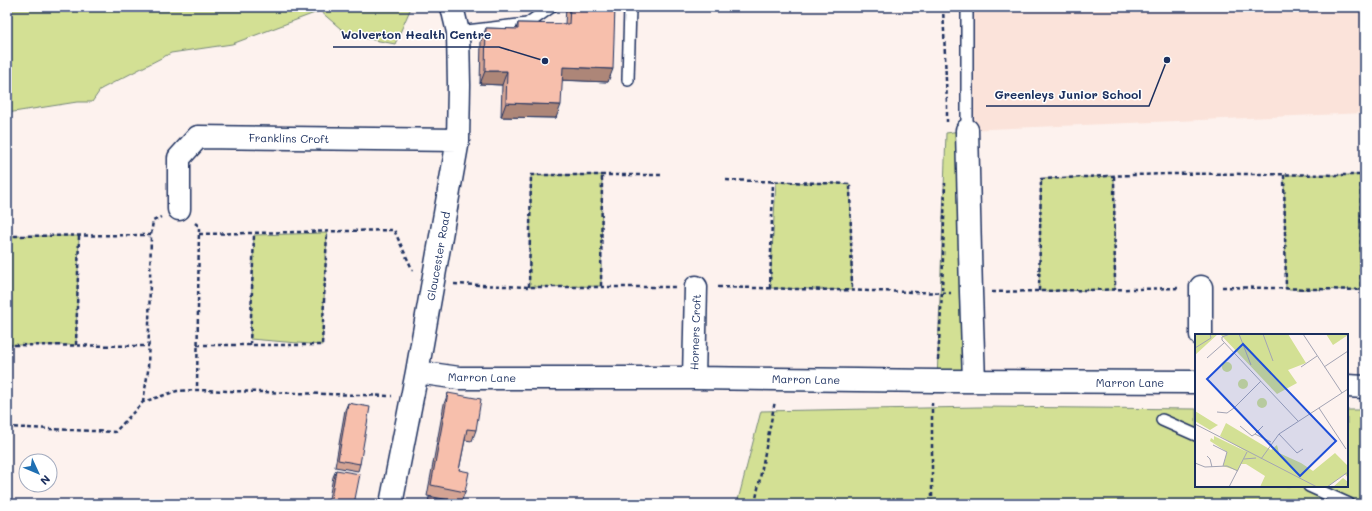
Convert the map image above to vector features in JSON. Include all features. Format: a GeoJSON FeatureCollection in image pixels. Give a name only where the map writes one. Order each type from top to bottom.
{"type":"FeatureCollection","features":[{"type":"Feature","properties":{"kind":"street","name":"Gloucester Road"},"geometry":{"type":"LineString","coordinates":[[391,504],[417,372],[458,140],[458,32],[452,7]]}},
{"type":"Feature","properties":{"kind":"street"},"geometry":{"type":"LineString","coordinates":[[957,128],[971,292],[974,381]]}},
{"type":"Feature","properties":{"kind":"street","name":"Franklins Croft"},"geometry":{"type":"LineString","coordinates":[[179,209],[179,158],[198,138],[458,140]]}},
{"type":"Feature","properties":{"kind":"street","name":"Horners Croft"},"geometry":{"type":"LineString","coordinates":[[694,378],[696,287]]}},
{"type":"Feature","properties":{"kind":"street"},"geometry":{"type":"LineString","coordinates":[[1201,287],[1201,334]]}},
{"type":"Feature","properties":{"kind":"street","name":"Marron Lane"},"geometry":{"type":"LineString","coordinates":[[417,372],[458,378],[694,378],[1195,382]]}},
{"type":"Feature","properties":{"kind":"street"},"geometry":{"type":"LineString","coordinates":[[1348,386],[1365,386]]}},
{"type":"Feature","properties":{"kind":"lane"},"geometry":{"type":"LineString","coordinates":[[458,32],[527,24],[551,7]]}},
{"type":"Feature","properties":{"kind":"lane"},"geometry":{"type":"LineString","coordinates":[[628,80],[630,7]]}},
{"type":"Feature","properties":{"kind":"lane"},"geometry":{"type":"LineString","coordinates":[[957,128],[967,7]]}},
{"type":"Feature","properties":{"kind":"lane"},"geometry":{"type":"LineString","coordinates":[[1162,420],[1195,436]]}},
{"type":"Feature","properties":{"kind":"lane"},"geometry":{"type":"LineString","coordinates":[[1311,487],[1349,504]]}},
{"type":"Feature","properties":{"kind":"path"},"geometry":{"type":"LineString","coordinates":[[943,7],[947,104],[957,128]]}},
{"type":"Feature","properties":{"kind":"path"},"geometry":{"type":"LineString","coordinates":[[529,287],[531,174],[662,175]]}},
{"type":"Feature","properties":{"kind":"path"},"geometry":{"type":"LineString","coordinates":[[199,234],[394,230],[418,283],[529,287],[600,286],[770,288],[942,293],[1170,289],[1201,287],[1363,290],[1361,175],[1169,174],[1041,179],[1039,291]]}},
{"type":"Feature","properties":{"kind":"path"},"geometry":{"type":"LineString","coordinates":[[600,286],[602,175]]}},
{"type":"Feature","properties":{"kind":"path"},"geometry":{"type":"LineString","coordinates":[[1284,175],[1286,289]]}},
{"type":"Feature","properties":{"kind":"path"},"geometry":{"type":"LineString","coordinates":[[1114,176],[1115,290]]}},
{"type":"Feature","properties":{"kind":"path"},"geometry":{"type":"LineString","coordinates":[[932,504],[932,398],[937,381],[942,293],[945,178]]}},
{"type":"Feature","properties":{"kind":"path"},"geometry":{"type":"LineString","coordinates":[[726,180],[850,184],[852,290]]}},
{"type":"Feature","properties":{"kind":"path"},"geometry":{"type":"LineString","coordinates":[[770,288],[773,181]]}},
{"type":"Feature","properties":{"kind":"path"},"geometry":{"type":"LineString","coordinates":[[143,402],[148,371],[151,235],[153,221],[179,209],[199,226],[197,390]]}},
{"type":"Feature","properties":{"kind":"path"},"geometry":{"type":"LineString","coordinates":[[197,345],[322,344],[327,233]]}},
{"type":"Feature","properties":{"kind":"path"},"geometry":{"type":"LineString","coordinates":[[7,236],[151,235]]}},
{"type":"Feature","properties":{"kind":"path"},"geometry":{"type":"LineString","coordinates":[[250,345],[254,235]]}},
{"type":"Feature","properties":{"kind":"path"},"geometry":{"type":"LineString","coordinates":[[76,345],[79,236]]}},
{"type":"Feature","properties":{"kind":"path"},"geometry":{"type":"LineString","coordinates":[[7,345],[149,346]]}},
{"type":"Feature","properties":{"kind":"path"},"geometry":{"type":"LineString","coordinates":[[755,504],[776,399]]}},
{"type":"Feature","properties":{"kind":"shaded area"},"geometry":{"type":"Polygon","coordinates":[[[971,7],[1365,7],[1365,113],[967,130],[971,7]]]}},
{"type":"Feature","properties":{"kind":"green space"},"geometry":{"type":"Polygon","coordinates":[[[7,7],[409,7],[410,10],[395,44],[348,35],[320,11],[232,44],[171,53],[101,89],[92,102],[77,102],[7,113],[7,7]]]}},
{"type":"Feature","properties":{"kind":"green space"},"geometry":{"type":"Polygon","coordinates":[[[967,130],[974,381],[937,381],[946,133],[967,130]]]}},
{"type":"Feature","properties":{"kind":"green space"},"geometry":{"type":"Polygon","coordinates":[[[531,175],[602,175],[601,286],[529,287],[531,175]]]}},
{"type":"Feature","properties":{"kind":"green space"},"geometry":{"type":"Polygon","coordinates":[[[1284,175],[1361,175],[1361,290],[1286,289],[1284,175]]]}},
{"type":"Feature","properties":{"kind":"green space"},"geometry":{"type":"Polygon","coordinates":[[[1114,176],[1115,290],[1039,291],[1041,179],[1114,176]]]}},
{"type":"Feature","properties":{"kind":"green space"},"geometry":{"type":"Polygon","coordinates":[[[776,182],[850,184],[852,290],[770,288],[776,182]]]}},
{"type":"Feature","properties":{"kind":"green space"},"geometry":{"type":"Polygon","coordinates":[[[327,233],[322,345],[250,339],[254,235],[327,233]]]}},
{"type":"Feature","properties":{"kind":"green space"},"geometry":{"type":"Polygon","coordinates":[[[7,236],[79,236],[76,345],[7,345],[7,236]]]}},
{"type":"Feature","properties":{"kind":"green space"},"geometry":{"type":"Polygon","coordinates":[[[979,407],[1195,409],[1195,487],[1348,487],[1348,410],[1365,410],[1365,504],[737,504],[761,411],[979,407]]]}},
{"type":"Feature","properties":{"kind":"building"},"geometry":{"type":"Polygon","coordinates":[[[570,7],[615,7],[613,69],[563,67],[561,105],[506,103],[507,71],[485,71],[486,28],[518,29],[518,23],[569,24],[570,7]]]}},
{"type":"Feature","properties":{"kind":"building"},"geometry":{"type":"Polygon","coordinates":[[[448,393],[481,399],[476,430],[467,429],[459,470],[469,472],[465,492],[431,485],[448,393]]]}},
{"type":"Feature","properties":{"kind":"building"},"geometry":{"type":"Polygon","coordinates":[[[348,403],[370,407],[360,464],[338,460],[348,403]]]}},
{"type":"Feature","properties":{"kind":"building"},"geometry":{"type":"Polygon","coordinates":[[[336,470],[360,474],[354,504],[330,504],[336,470]]]}},
{"type":"Feature","properties":{"kind":"building"},"geometry":{"type":"Polygon","coordinates":[[[429,497],[452,501],[452,504],[428,504],[429,497]]]}},
{"type":"Feature","properties":{"kind":"place","name":"Greenleys Junior School"},"geometry":{"type":"Point","coordinates":[1167,60]}},
{"type":"Feature","properties":{"kind":"place","name":"Wolverton Health Centre"},"geometry":{"type":"Point","coordinates":[545,61]}}]}
